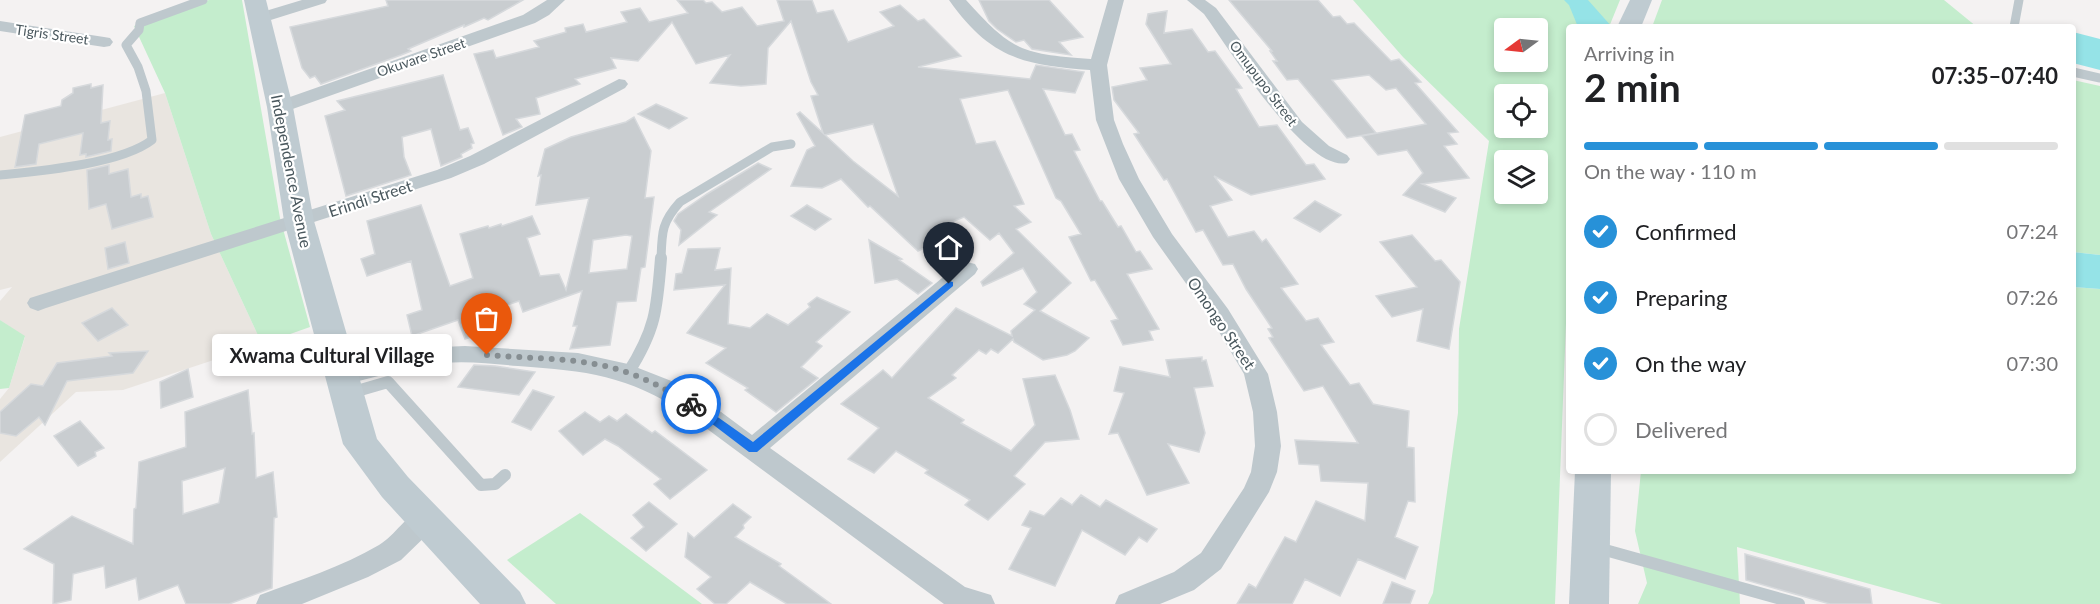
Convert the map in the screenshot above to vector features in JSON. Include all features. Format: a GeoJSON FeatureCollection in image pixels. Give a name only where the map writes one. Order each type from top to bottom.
{"type":"FeatureCollection","features":[{"type":"Feature","properties":{"kind":"main road","name":"Independence Avenue"},"geometry":{"type":"LineString","coordinates":[[256,10],[280,107],[299,221],[361,444],[394,487],[506,604]]}},
{"type":"Feature","properties":{"kind":"main road"},"geometry":{"type":"LineString","coordinates":[[1589,604],[1593,474]]}},
{"type":"Feature","properties":{"kind":"street"},"geometry":{"type":"LineString","coordinates":[[256,10],[319,0]]}},
{"type":"Feature","properties":{"kind":"street","name":"Okuvare Street"},"geometry":{"type":"LineString","coordinates":[[280,107],[529,19],[543,12],[557,0]]}},
{"type":"Feature","properties":{"kind":"street"},"geometry":{"type":"LineString","coordinates":[[957,0],[1001,43],[1019,54],[1042,60],[1098,65]]}},
{"type":"Feature","properties":{"kind":"street","name":"Omongo Street"},"geometry":{"type":"LineString","coordinates":[[1116,0],[1098,65],[1105,120],[1119,161],[1164,237],[1220,315],[1256,374],[1265,412],[1268,446],[1264,472],[1256,492],[1211,561],[1184,581],[1129,604]]}},
{"type":"Feature","properties":{"kind":"street","name":"Omupupo Street"},"geometry":{"type":"LineString","coordinates":[[1195,0],[1210,10],[1295,126],[1322,150],[1340,159]]}},
{"type":"Feature","properties":{"kind":"street","name":"Tigris Street"},"geometry":{"type":"LineString","coordinates":[[0,26],[104,42]]}},
{"type":"Feature","properties":{"kind":"street","name":"Erindi Street"},"geometry":{"type":"LineString","coordinates":[[38,303],[460,168],[620,84]]}},
{"type":"Feature","properties":{"kind":"street"},"geometry":{"type":"LineString","coordinates":[[753,448],[967,269]]}},
{"type":"Feature","properties":{"kind":"street"},"geometry":{"type":"LineString","coordinates":[[344,385],[421,358],[465,354],[578,362],[628,373],[665,388],[696,407],[948,591],[957,597],[981,604]]}},
{"type":"Feature","properties":{"kind":"street"},"geometry":{"type":"LineString","coordinates":[[270,604],[358,569],[391,552],[425,519]]}},
{"type":"Feature","properties":{"kind":"lane"},"geometry":{"type":"LineString","coordinates":[[0,175],[37,171],[131,153],[149,146],[152,140],[149,127],[149,105],[135,59],[126,45],[139,30],[140,23],[203,0]]}},
{"type":"Feature","properties":{"kind":"lane"},"geometry":{"type":"LineString","coordinates":[[2015,24],[2019,0]]}},
{"type":"Feature","properties":{"kind":"lane"},"geometry":{"type":"LineString","coordinates":[[2076,73],[2100,78]]}},
{"type":"Feature","properties":{"kind":"lane"},"geometry":{"type":"LineString","coordinates":[[628,373],[645,346],[657,310],[663,225],[668,215],[680,202],[772,147],[791,144]]}},
{"type":"Feature","properties":{"kind":"lane"},"geometry":{"type":"LineString","coordinates":[[344,385],[388,382],[473,479],[481,485],[495,484],[505,475]]}},
{"type":"Feature","properties":{"kind":"lane"},"geometry":{"type":"LineString","coordinates":[[1592,546],[1799,604]]}},
{"type":"Feature","properties":{"kind":"shaded area"},"geometry":{"type":"Polygon","coordinates":[[[165,93],[211,234],[262,344],[123,390],[76,392],[0,462],[0,399],[9,388],[25,337],[0,320],[0,301],[12,287],[0,290],[0,137],[165,93]]]}},
{"type":"Feature","properties":{"kind":"green space"},"geometry":{"type":"Polygon","coordinates":[[[209,0],[242,0],[280,218],[310,327],[262,344],[211,234],[165,93],[134,26],[209,0]]]}},
{"type":"Feature","properties":{"kind":"green space"},"geometry":{"type":"Polygon","coordinates":[[[1353,0],[1620,0],[1610,24],[1566,24],[1566,324],[1555,604],[1428,604],[1433,593],[1458,413],[1459,329],[1489,141],[1403,57],[1353,0]]]}},
{"type":"Feature","properties":{"kind":"green space"},"geometry":{"type":"Polygon","coordinates":[[[1662,0],[1944,0],[1973,24],[1653,24],[1662,0]]]}},
{"type":"Feature","properties":{"kind":"green space"},"geometry":{"type":"Polygon","coordinates":[[[2076,81],[2100,86],[2100,255],[2076,252],[2076,81]]]}},
{"type":"Feature","properties":{"kind":"green space"},"geometry":{"type":"Polygon","coordinates":[[[2076,287],[2100,289],[2100,604],[1942,604],[1737,547],[1740,604],[1638,604],[1647,583],[1635,531],[1641,474],[2076,474],[2076,287]]]}},
{"type":"Feature","properties":{"kind":"green space"},"geometry":{"type":"Polygon","coordinates":[[[0,320],[25,336],[9,388],[0,389],[0,320]]]}},
{"type":"Feature","properties":{"kind":"green space"},"geometry":{"type":"Polygon","coordinates":[[[580,513],[702,604],[556,604],[507,560],[580,513]]]}},
{"type":"Feature","properties":{"kind":"water"},"geometry":{"type":"Polygon","coordinates":[[[1564,0],[1588,0],[1609,24],[1577,24],[1569,5],[1564,0]]]}},
{"type":"Feature","properties":{"kind":"water"},"geometry":{"type":"Polygon","coordinates":[[[2076,33],[2100,39],[2100,70],[2076,64],[2076,33]]]}},
{"type":"Feature","properties":{"kind":"water"},"geometry":{"type":"Polygon","coordinates":[[[2076,252],[2100,255],[2100,289],[2076,287],[2076,252]]]}},
{"type":"Feature","properties":{"kind":"building"},"geometry":{"type":"Polygon","coordinates":[[[386,0],[523,0],[488,20],[484,18],[464,27],[464,25],[408,49],[411,51],[401,55],[321,84],[315,76],[310,78],[302,68],[290,27],[388,6],[386,0]]]}},
{"type":"Feature","properties":{"kind":"building"},"geometry":{"type":"Polygon","coordinates":[[[677,0],[712,2],[722,12],[742,7],[757,26],[784,21],[777,0],[812,0],[817,13],[833,10],[848,42],[894,26],[880,12],[900,5],[918,21],[924,19],[961,56],[918,67],[1030,79],[1036,65],[1084,72],[1075,93],[1043,89],[1065,135],[1072,134],[1080,150],[1074,151],[1100,201],[1118,227],[1121,226],[1136,252],[1140,251],[1152,269],[1127,274],[1159,329],[1149,331],[1153,340],[1123,345],[1111,321],[1118,319],[1095,280],[1091,281],[1069,237],[1081,234],[1061,201],[1056,198],[1008,90],[960,99],[976,144],[995,141],[1024,204],[1014,206],[1031,222],[1016,229],[1071,283],[1040,311],[1089,338],[1067,355],[1043,360],[1014,342],[1013,339],[998,353],[991,349],[986,354],[979,350],[952,375],[956,378],[928,398],[964,420],[961,423],[1011,451],[1035,425],[1023,379],[1055,375],[1079,439],[1045,442],[1014,476],[1025,484],[988,520],[965,505],[970,500],[925,473],[928,470],[896,451],[874,473],[848,459],[879,428],[841,404],[883,370],[892,378],[956,308],[1012,336],[1011,331],[1035,310],[1024,304],[1037,292],[1023,268],[983,286],[981,282],[1014,253],[999,233],[990,240],[964,217],[931,230],[942,239],[918,251],[870,206],[868,207],[841,179],[822,188],[791,186],[807,150],[815,146],[797,114],[800,112],[823,133],[811,96],[818,95],[811,82],[791,21],[768,48],[766,84],[741,86],[710,83],[730,55],[696,64],[672,22],[638,61],[611,58],[616,68],[575,79],[580,84],[536,98],[540,114],[516,119],[522,127],[503,135],[474,54],[493,50],[496,58],[539,47],[534,41],[566,32],[565,28],[583,24],[586,32],[627,22],[621,12],[640,8],[649,22],[688,13],[677,0]],[[873,124],[825,135],[853,161],[898,196],[873,124]]]}},
{"type":"Feature","properties":{"kind":"building"},"geometry":{"type":"Polygon","coordinates":[[[979,0],[1049,0],[1083,37],[1059,42],[1071,55],[1032,49],[1024,40],[1016,42],[997,29],[989,21],[979,0]]]}},
{"type":"Feature","properties":{"kind":"building"},"geometry":{"type":"Polygon","coordinates":[[[1229,0],[1318,0],[1333,17],[1340,16],[1347,24],[1354,23],[1391,61],[1399,59],[1421,82],[1415,83],[1458,132],[1448,133],[1457,144],[1444,146],[1469,178],[1422,184],[1456,198],[1445,212],[1403,195],[1423,173],[1407,150],[1378,155],[1362,136],[1426,124],[1396,88],[1386,90],[1369,75],[1332,80],[1376,133],[1347,138],[1298,79],[1287,80],[1273,61],[1277,61],[1270,51],[1272,51],[1229,0]]]}},
{"type":"Feature","properties":{"kind":"building"},"geometry":{"type":"Polygon","coordinates":[[[1167,11],[1164,33],[1192,29],[1208,52],[1215,51],[1242,88],[1236,89],[1259,127],[1277,125],[1306,165],[1314,164],[1325,179],[1251,195],[1214,176],[1232,200],[1210,206],[1228,237],[1254,231],[1262,242],[1266,239],[1298,284],[1281,288],[1306,321],[1318,318],[1334,342],[1321,345],[1350,385],[1359,383],[1373,404],[1409,411],[1407,447],[1414,448],[1415,502],[1408,501],[1395,537],[1418,547],[1405,579],[1358,559],[1340,596],[1305,579],[1292,604],[1237,604],[1249,584],[1256,588],[1285,537],[1296,542],[1316,501],[1365,521],[1368,483],[1321,481],[1319,465],[1299,464],[1295,440],[1358,443],[1323,386],[1304,391],[1269,338],[1273,337],[1268,329],[1272,328],[1246,289],[1233,264],[1223,265],[1203,230],[1196,232],[1167,179],[1164,180],[1134,134],[1139,133],[1114,100],[1112,87],[1147,80],[1140,68],[1171,64],[1146,24],[1148,14],[1167,11]]]}},
{"type":"Feature","properties":{"kind":"building"},"geometry":{"type":"Polygon","coordinates":[[[443,75],[460,130],[468,128],[474,143],[471,144],[472,148],[461,154],[462,157],[441,166],[431,129],[402,137],[404,157],[411,175],[346,196],[325,116],[345,110],[337,101],[443,75]]]}},
{"type":"Feature","properties":{"kind":"building"},"geometry":{"type":"Polygon","coordinates":[[[91,84],[91,88],[103,85],[101,123],[110,121],[108,140],[112,139],[111,151],[86,157],[86,154],[80,155],[83,133],[39,144],[36,164],[15,167],[25,115],[61,106],[62,100],[73,93],[73,88],[91,84]]]}},
{"type":"Feature","properties":{"kind":"building"},"geometry":{"type":"Polygon","coordinates":[[[656,104],[687,118],[669,129],[638,114],[656,104]]]}},
{"type":"Feature","properties":{"kind":"building"},"geometry":{"type":"Polygon","coordinates":[[[634,117],[651,151],[645,198],[654,197],[645,267],[641,268],[636,301],[617,302],[610,345],[570,349],[577,326],[573,326],[582,291],[523,312],[519,301],[474,316],[480,334],[465,339],[458,320],[412,336],[407,315],[422,310],[411,261],[367,276],[361,259],[375,254],[367,221],[421,205],[450,286],[473,278],[460,234],[488,226],[489,228],[501,224],[502,226],[532,216],[540,234],[527,238],[540,276],[559,274],[566,290],[589,198],[536,205],[541,175],[538,176],[545,149],[571,137],[626,122],[634,117]],[[632,236],[593,240],[589,273],[627,269],[632,236]]]}},
{"type":"Feature","properties":{"kind":"building"},"geometry":{"type":"Polygon","coordinates":[[[758,163],[771,169],[709,212],[717,215],[679,245],[681,230],[674,221],[678,214],[758,163]]]}},
{"type":"Feature","properties":{"kind":"building"},"geometry":{"type":"Polygon","coordinates":[[[109,165],[109,174],[128,169],[131,197],[141,194],[141,198],[148,196],[153,217],[112,229],[106,204],[89,209],[87,170],[109,165]]]}},
{"type":"Feature","properties":{"kind":"building"},"geometry":{"type":"Polygon","coordinates":[[[1315,201],[1341,215],[1320,232],[1294,218],[1315,201]]]}},
{"type":"Feature","properties":{"kind":"building"},"geometry":{"type":"Polygon","coordinates":[[[807,205],[831,219],[815,230],[791,216],[807,205]]]}},
{"type":"Feature","properties":{"kind":"building"},"geometry":{"type":"Polygon","coordinates":[[[1412,235],[1435,261],[1441,260],[1460,282],[1449,349],[1417,341],[1423,309],[1392,317],[1376,296],[1417,287],[1380,242],[1412,235]]]}},
{"type":"Feature","properties":{"kind":"building"},"geometry":{"type":"Polygon","coordinates":[[[869,240],[902,259],[899,260],[932,283],[918,294],[897,279],[875,283],[869,240]]]}},
{"type":"Feature","properties":{"kind":"building"},"geometry":{"type":"Polygon","coordinates":[[[125,242],[129,263],[108,269],[105,248],[125,242]]]}},
{"type":"Feature","properties":{"kind":"building"},"geometry":{"type":"Polygon","coordinates":[[[720,248],[715,270],[731,268],[728,324],[750,328],[767,314],[788,325],[810,307],[808,304],[817,297],[850,312],[816,342],[822,346],[801,367],[818,378],[776,412],[745,390],[748,388],[706,363],[726,348],[687,333],[725,285],[674,290],[676,274],[682,273],[688,249],[720,248]]]}},
{"type":"Feature","properties":{"kind":"building"},"geometry":{"type":"Polygon","coordinates":[[[112,308],[128,325],[98,341],[82,323],[112,308]]]}},
{"type":"Feature","properties":{"kind":"building"},"geometry":{"type":"Polygon","coordinates":[[[148,351],[133,373],[67,381],[45,425],[39,417],[16,436],[0,433],[0,412],[31,384],[43,386],[57,363],[112,356],[109,353],[148,351]]]}},
{"type":"Feature","properties":{"kind":"building"},"geometry":{"type":"Polygon","coordinates":[[[1202,357],[1202,361],[1206,360],[1213,386],[1194,388],[1205,433],[1199,452],[1168,444],[1189,483],[1147,495],[1118,433],[1109,434],[1124,393],[1114,391],[1120,367],[1170,377],[1166,360],[1202,357]]]}},
{"type":"Feature","properties":{"kind":"building"},"geometry":{"type":"Polygon","coordinates":[[[474,365],[535,372],[519,395],[458,387],[474,365]]]}},
{"type":"Feature","properties":{"kind":"building"},"geometry":{"type":"Polygon","coordinates":[[[188,369],[193,397],[161,408],[160,382],[188,369]]]}},
{"type":"Feature","properties":{"kind":"building"},"geometry":{"type":"Polygon","coordinates":[[[248,390],[252,434],[254,433],[256,478],[273,472],[277,517],[274,518],[272,588],[229,604],[186,604],[178,585],[139,600],[136,578],[106,588],[104,566],[73,574],[71,600],[53,604],[54,564],[24,549],[72,516],[133,544],[139,462],[186,447],[185,412],[248,390]],[[225,468],[182,481],[183,514],[219,503],[225,468]]]}},
{"type":"Feature","properties":{"kind":"building"},"geometry":{"type":"Polygon","coordinates":[[[533,390],[554,397],[531,430],[512,422],[533,390]]]}},
{"type":"Feature","properties":{"kind":"building"},"geometry":{"type":"Polygon","coordinates":[[[585,412],[600,422],[609,416],[617,421],[626,414],[652,433],[655,431],[707,470],[670,499],[654,484],[661,479],[618,446],[605,439],[583,455],[559,431],[585,412]]]}},
{"type":"Feature","properties":{"kind":"building"},"geometry":{"type":"Polygon","coordinates":[[[80,421],[104,448],[95,452],[96,456],[78,466],[54,436],[80,421]]]}},
{"type":"Feature","properties":{"kind":"building"},"geometry":{"type":"Polygon","coordinates":[[[1081,495],[1100,507],[1106,500],[1157,529],[1147,542],[1139,537],[1125,555],[1082,530],[1055,586],[1009,569],[1031,528],[1022,525],[1030,511],[1044,516],[1061,498],[1072,505],[1081,495]]]}},
{"type":"Feature","properties":{"kind":"building"},"geometry":{"type":"Polygon","coordinates":[[[649,502],[677,524],[646,551],[631,538],[644,527],[633,515],[649,502]]]}},
{"type":"Feature","properties":{"kind":"building"},"geometry":{"type":"Polygon","coordinates":[[[733,504],[751,517],[735,537],[781,564],[779,566],[831,604],[787,604],[750,582],[726,604],[715,604],[697,589],[711,577],[685,557],[688,533],[694,538],[733,504]]]}},
{"type":"Feature","properties":{"kind":"building"},"geometry":{"type":"Polygon","coordinates":[[[1745,554],[1870,589],[1872,604],[1830,604],[1746,580],[1745,554]]]}},
{"type":"Feature","properties":{"kind":"building"},"geometry":{"type":"Polygon","coordinates":[[[1392,582],[1415,591],[1410,604],[1383,604],[1392,582]]]}},
{"type":"Feature","properties":{"kind":"way so far"},"geometry":{"type":"LineString","coordinates":[[487,355],[597,365],[628,373],[665,388],[691,404]]}},
{"type":"Feature","properties":{"kind":"place","name":"Xwama Cultural Village"},"geometry":{"type":"Point","coordinates":[487,355]}},
{"type":"Feature","properties":{"kind":"route"},"geometry":{"type":"LineString","coordinates":[[691,404],[753,448],[949,284]]}}]}
